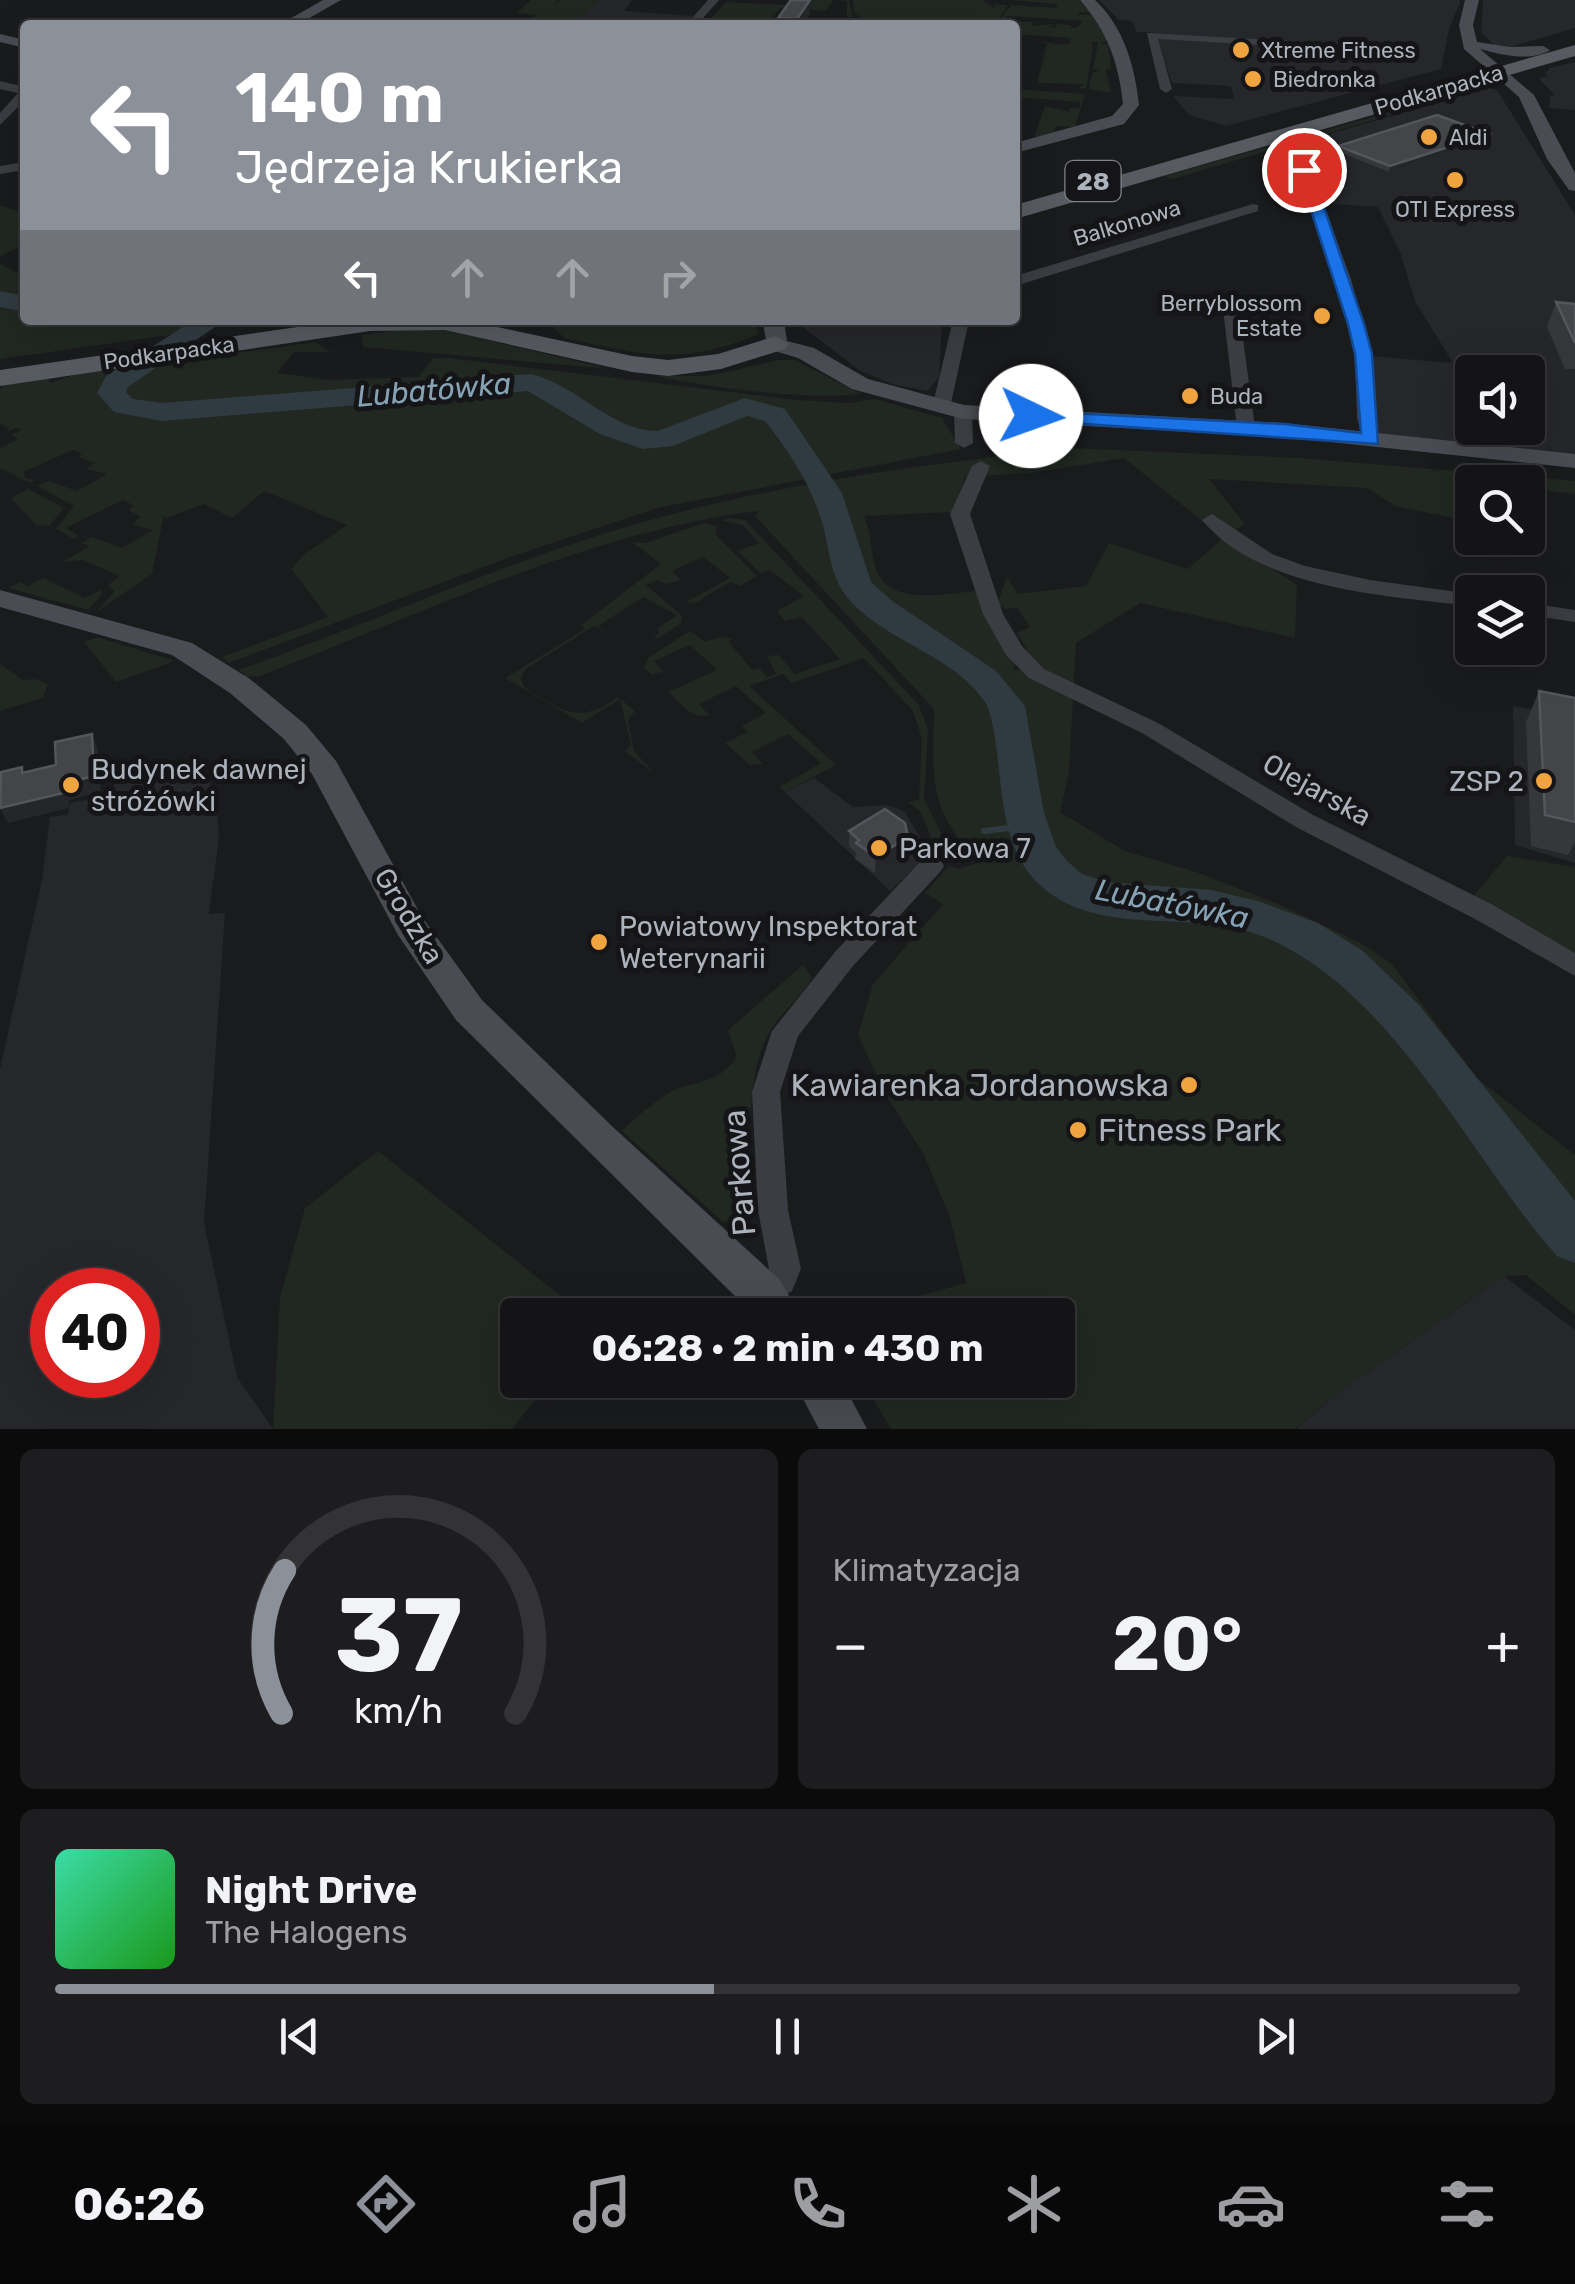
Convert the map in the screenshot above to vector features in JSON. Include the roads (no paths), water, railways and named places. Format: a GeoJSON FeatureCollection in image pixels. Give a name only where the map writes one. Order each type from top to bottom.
{"type":"FeatureCollection","features":[{"type":"Feature","properties":{"kind":"main road","name":"Podkarpacka"},"geometry":{"type":"LineString","coordinates":[[1020,200],[1492,59],[1575,40]]}},
{"type":"Feature","properties":{"kind":"main road","name":"Podkarpacka"},"geometry":{"type":"LineString","coordinates":[[1020,211],[1455,85],[1492,59],[1575,50]]}},
{"type":"Feature","properties":{"kind":"main road","name":"Podkarpacka"},"geometry":{"type":"LineString","coordinates":[[0,364],[276,325]]}},
{"type":"Feature","properties":{"kind":"main road","name":"Podkarpacka"},"geometry":{"type":"LineString","coordinates":[[0,378],[362,325]]}},
{"type":"Feature","properties":{"kind":"main road"},"geometry":{"type":"LineString","coordinates":[[454,325],[668,368],[721,361],[774,332]]}},
{"type":"Feature","properties":{"kind":"main road"},"geometry":{"type":"LineString","coordinates":[[539,325],[544,337],[558,347]]}},
{"type":"Feature","properties":{"kind":"street"},"geometry":{"type":"LineString","coordinates":[[296,20],[334,0]]}},
{"type":"Feature","properties":{"kind":"street"},"geometry":{"type":"LineString","coordinates":[[696,20],[714,0]]}},
{"type":"Feature","properties":{"kind":"street"},"geometry":{"type":"LineString","coordinates":[[1020,147],[1118,120],[1131,105],[1102,11],[1088,0]]}},
{"type":"Feature","properties":{"kind":"street"},"geometry":{"type":"LineString","coordinates":[[1472,0],[1466,26],[1521,92],[1556,159],[1575,186]]}},
{"type":"Feature","properties":{"kind":"street"},"geometry":{"type":"LineString","coordinates":[[1166,90],[1151,35],[1324,46]]}},
{"type":"Feature","properties":{"kind":"street"},"geometry":{"type":"LineString","coordinates":[[1118,54],[1155,54]]}},
{"type":"Feature","properties":{"kind":"street"},"geometry":{"type":"LineString","coordinates":[[1455,85],[1488,83],[1521,92]]}},
{"type":"Feature","properties":{"kind":"street"},"geometry":{"type":"LineString","coordinates":[[0,121],[20,98]]}},
{"type":"Feature","properties":{"kind":"street"},"geometry":{"type":"LineString","coordinates":[[1284,146],[1304,170],[1343,279],[1363,354],[1371,440]]}},
{"type":"Feature","properties":{"kind":"street","name":"Balkonowa"},"geometry":{"type":"LineString","coordinates":[[1020,279],[1253,208]]}},
{"type":"Feature","properties":{"kind":"street"},"geometry":{"type":"LineString","coordinates":[[1231,309],[1246,428]]}},
{"type":"Feature","properties":{"kind":"street"},"geometry":{"type":"LineString","coordinates":[[960,325],[952,410],[964,442]]}},
{"type":"Feature","properties":{"kind":"street"},"geometry":{"type":"LineString","coordinates":[[774,332],[860,384],[952,410],[1246,428],[1575,461]]}},
{"type":"Feature","properties":{"kind":"street","name":"Olejarska"},"geometry":{"type":"LineString","coordinates":[[981,466],[960,514],[979,578],[1024,671],[1150,728],[1326,833],[1442,888],[1541,942],[1575,966]]}},
{"type":"Feature","properties":{"kind":"street"},"geometry":{"type":"LineString","coordinates":[[1212,520],[1225,535],[1250,550],[1304,573],[1455,597]]}},
{"type":"Feature","properties":{"kind":"street","name":"Grodzka"},"geometry":{"type":"LineString","coordinates":[[0,598],[182,649],[252,694],[295,732],[325,770],[410,926],[469,1010],[766,1298]]}},
{"type":"Feature","properties":{"kind":"street"},"geometry":{"type":"LineString","coordinates":[[1545,612],[1575,616]]}},
{"type":"Feature","properties":{"kind":"street","name":"Parkowa"},"geometry":{"type":"LineString","coordinates":[[774,1298],[785,1269],[773,1210],[766,1092],[786,1031],[844,959],[930,866]]}},
{"type":"Feature","properties":{"kind":"street"},"geometry":{"type":"LineString","coordinates":[[826,1398],[844,1429]]}},
{"type":"Feature","properties":{"kind":"waterway","name":"Lubatówka"},"geometry":{"type":"LineString","coordinates":[[0,299],[20,303]]}},
{"type":"Feature","properties":{"kind":"waterway","name":"Lubatówka"},"geometry":{"type":"LineString","coordinates":[[204,325],[116,382],[111,393],[124,406],[162,412],[531,382],[564,397],[610,428],[643,440],[662,440],[745,407],[775,415],[826,493],[840,528],[851,577],[864,595],[964,664],[998,693],[1006,706],[1024,813],[1039,854],[1052,872],[1067,885],[1106,898],[1211,906],[1242,913],[1288,928],[1331,951],[1377,989],[1403,1019],[1575,1239]]}},
{"type":"Feature","properties":{"kind":"waterway"},"geometry":{"type":"LineString","coordinates":[[984,831],[1027,826]]}},
{"type":"Feature","properties":{"kind":"place","name":"Xtreme Fitness"},"geometry":{"type":"Point","coordinates":[1241,50]}},
{"type":"Feature","properties":{"kind":"place","name":"Biedronka"},"geometry":{"type":"Point","coordinates":[1253,79]}},
{"type":"Feature","properties":{"kind":"place","name":"Aldi"},"geometry":{"type":"Point","coordinates":[1429,137]}},
{"type":"Feature","properties":{"kind":"place","name":"OTI Express"},"geometry":{"type":"Point","coordinates":[1455,180]}},
{"type":"Feature","properties":{"kind":"place","name":"Berryblossom Estate"},"geometry":{"type":"Point","coordinates":[1322,316]}},
{"type":"Feature","properties":{"kind":"place","name":"Buda"},"geometry":{"type":"Point","coordinates":[1190,396]}},
{"type":"Feature","properties":{"kind":"place","name":"ZSP 2"},"geometry":{"type":"Point","coordinates":[1544,781]}},
{"type":"Feature","properties":{"kind":"place","name":"Budynek dawnej stróżówki"},"geometry":{"type":"Point","coordinates":[71,785]}},
{"type":"Feature","properties":{"kind":"place","name":"Parkowa 7"},"geometry":{"type":"Point","coordinates":[879,848]}},
{"type":"Feature","properties":{"kind":"place","name":"Powiatowy Inspektorat Weterynarii"},"geometry":{"type":"Point","coordinates":[599,942]}},
{"type":"Feature","properties":{"kind":"place","name":"Kawiarenka Jordanowska"},"geometry":{"type":"Point","coordinates":[1189,1085]}},
{"type":"Feature","properties":{"kind":"place","name":"Fitness Park"},"geometry":{"type":"Point","coordinates":[1078,1130]}}]}
